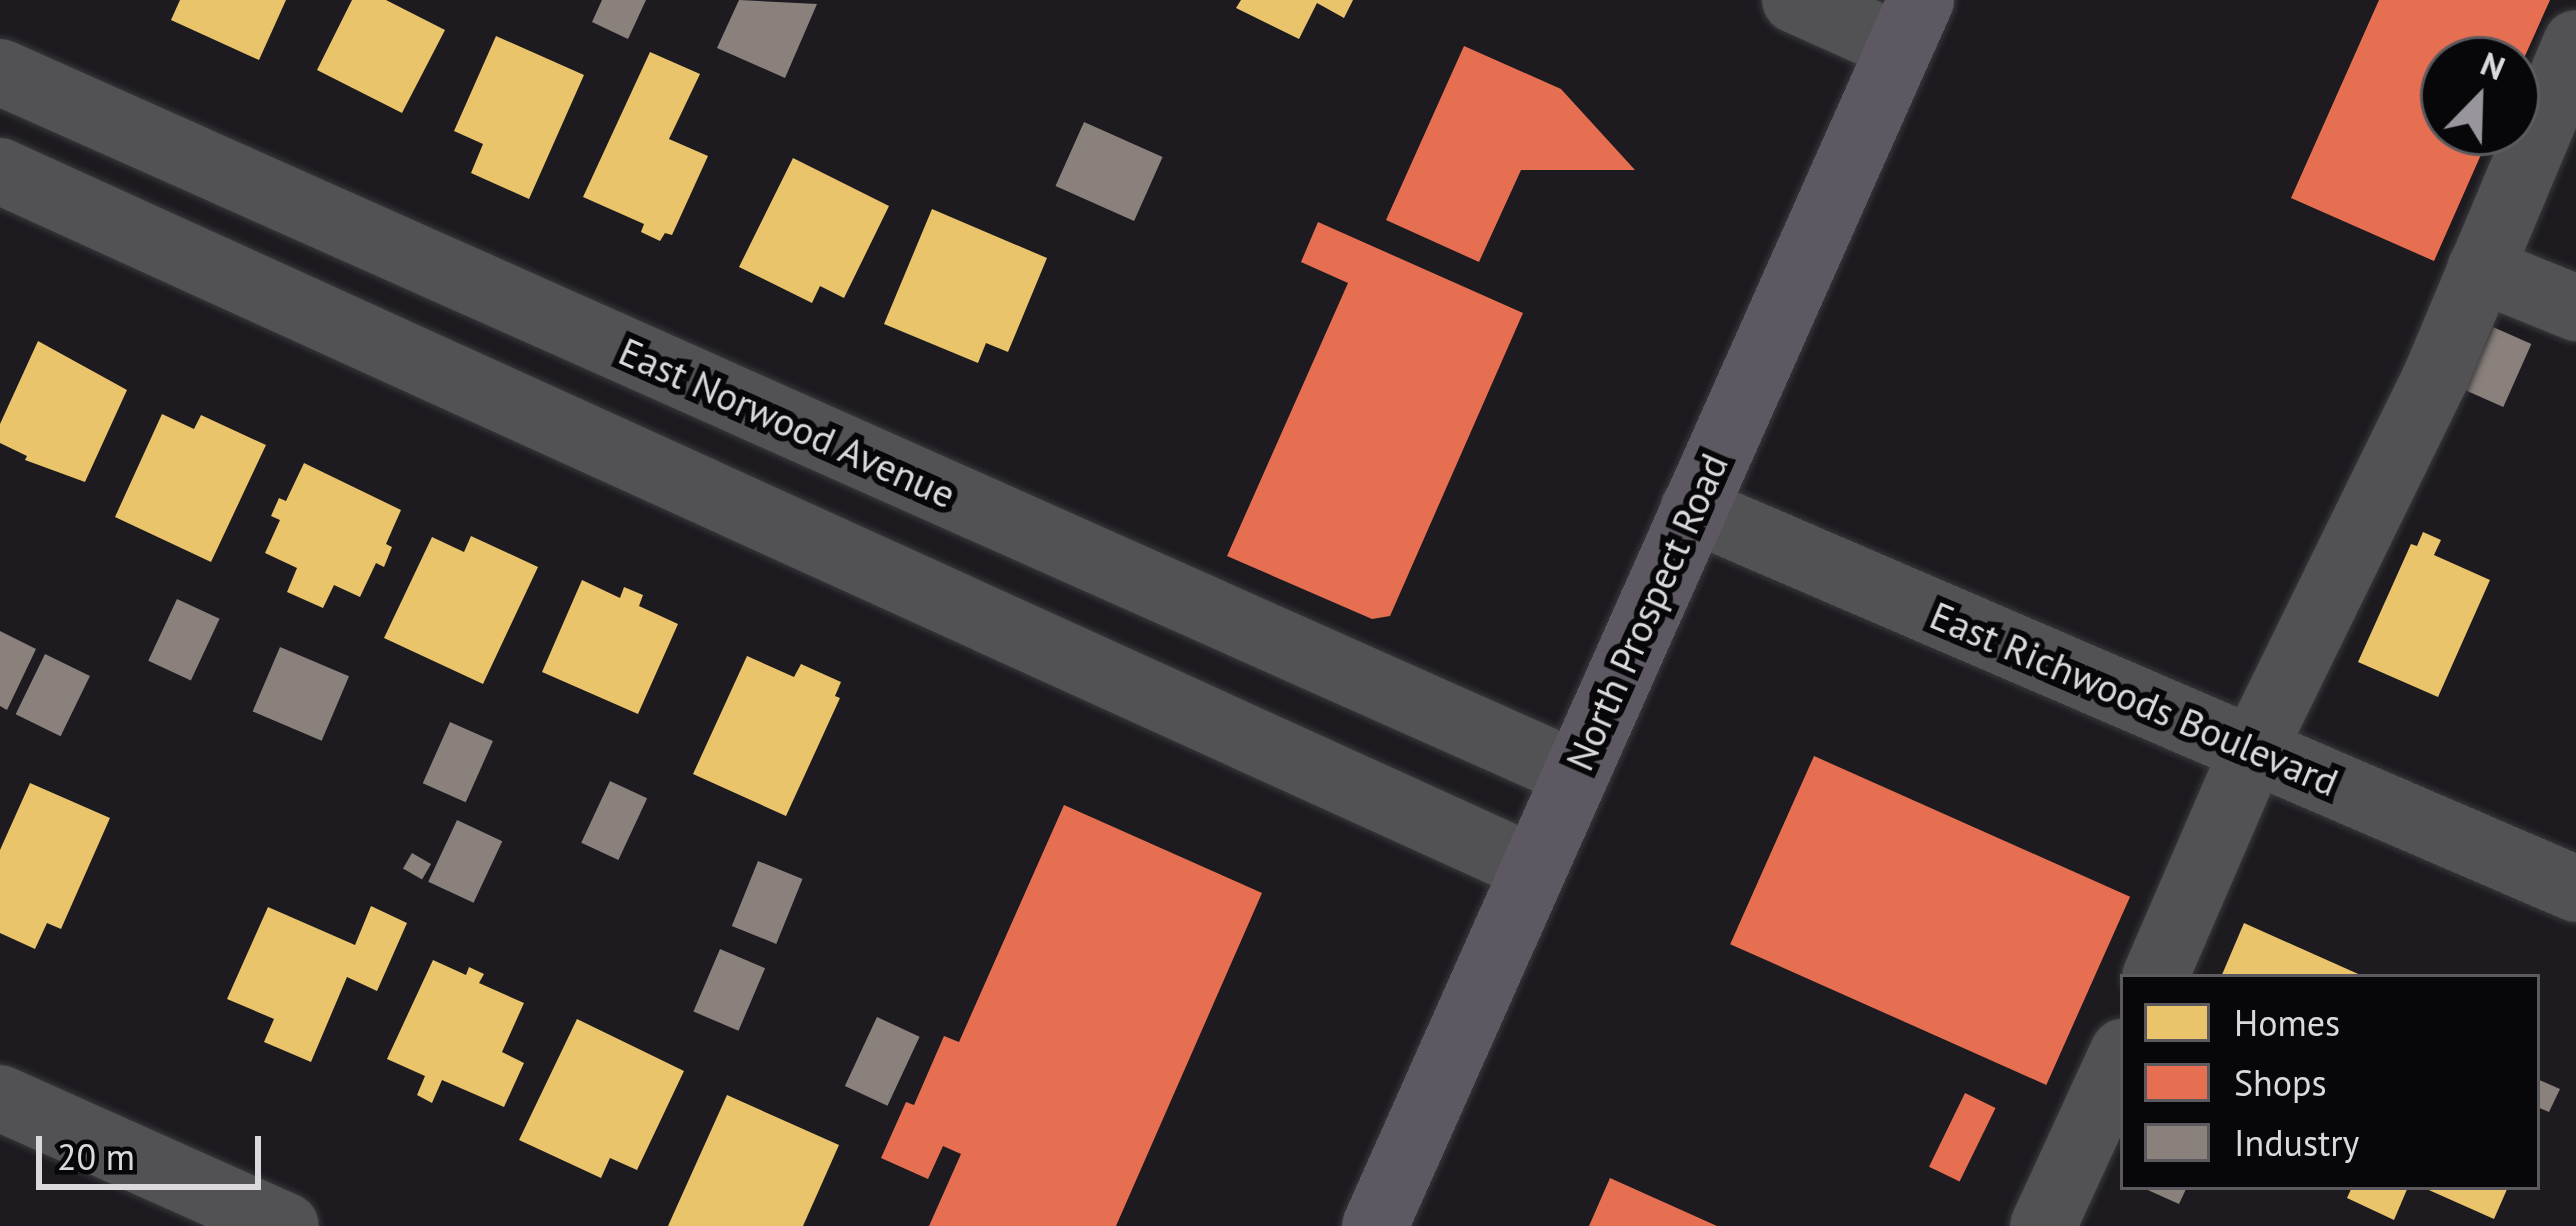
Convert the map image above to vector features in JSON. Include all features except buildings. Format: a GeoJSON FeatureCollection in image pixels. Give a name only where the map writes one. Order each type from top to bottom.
{"type":"FeatureCollection","features":[{"type":"Feature","properties":{"kind":"main road","name":"North Prospect Road"},"geometry":{"type":"LineString","coordinates":[[1376,1226],[1911,23]]}},
{"type":"Feature","properties":{"kind":"street"},"geometry":{"type":"LineString","coordinates":[[1796,0],[1911,23]]}},
{"type":"Feature","properties":{"kind":"street"},"geometry":{"type":"LineString","coordinates":[[2157,974],[2253,750],[2436,376],[2576,43]]}},
{"type":"Feature","properties":{"kind":"street","name":"East Norwood Avenue"},"geometry":{"type":"LineString","coordinates":[[0,72],[1574,773]]}},
{"type":"Feature","properties":{"kind":"street"},"geometry":{"type":"LineString","coordinates":[[0,172],[1533,868]]}},
{"type":"Feature","properties":{"kind":"street"},"geometry":{"type":"LineString","coordinates":[[2480,268],[2576,308]]}},
{"type":"Feature","properties":{"kind":"street","name":"East Richwoods Boulevard"},"geometry":{"type":"LineString","coordinates":[[1693,509],[2576,889]]}},
{"type":"Feature","properties":{"kind":"street"},"geometry":{"type":"LineString","coordinates":[[2043,1226],[2120,1059]]}},
{"type":"Feature","properties":{"kind":"street"},"geometry":{"type":"LineString","coordinates":[[0,1098],[286,1226]]}}]}
